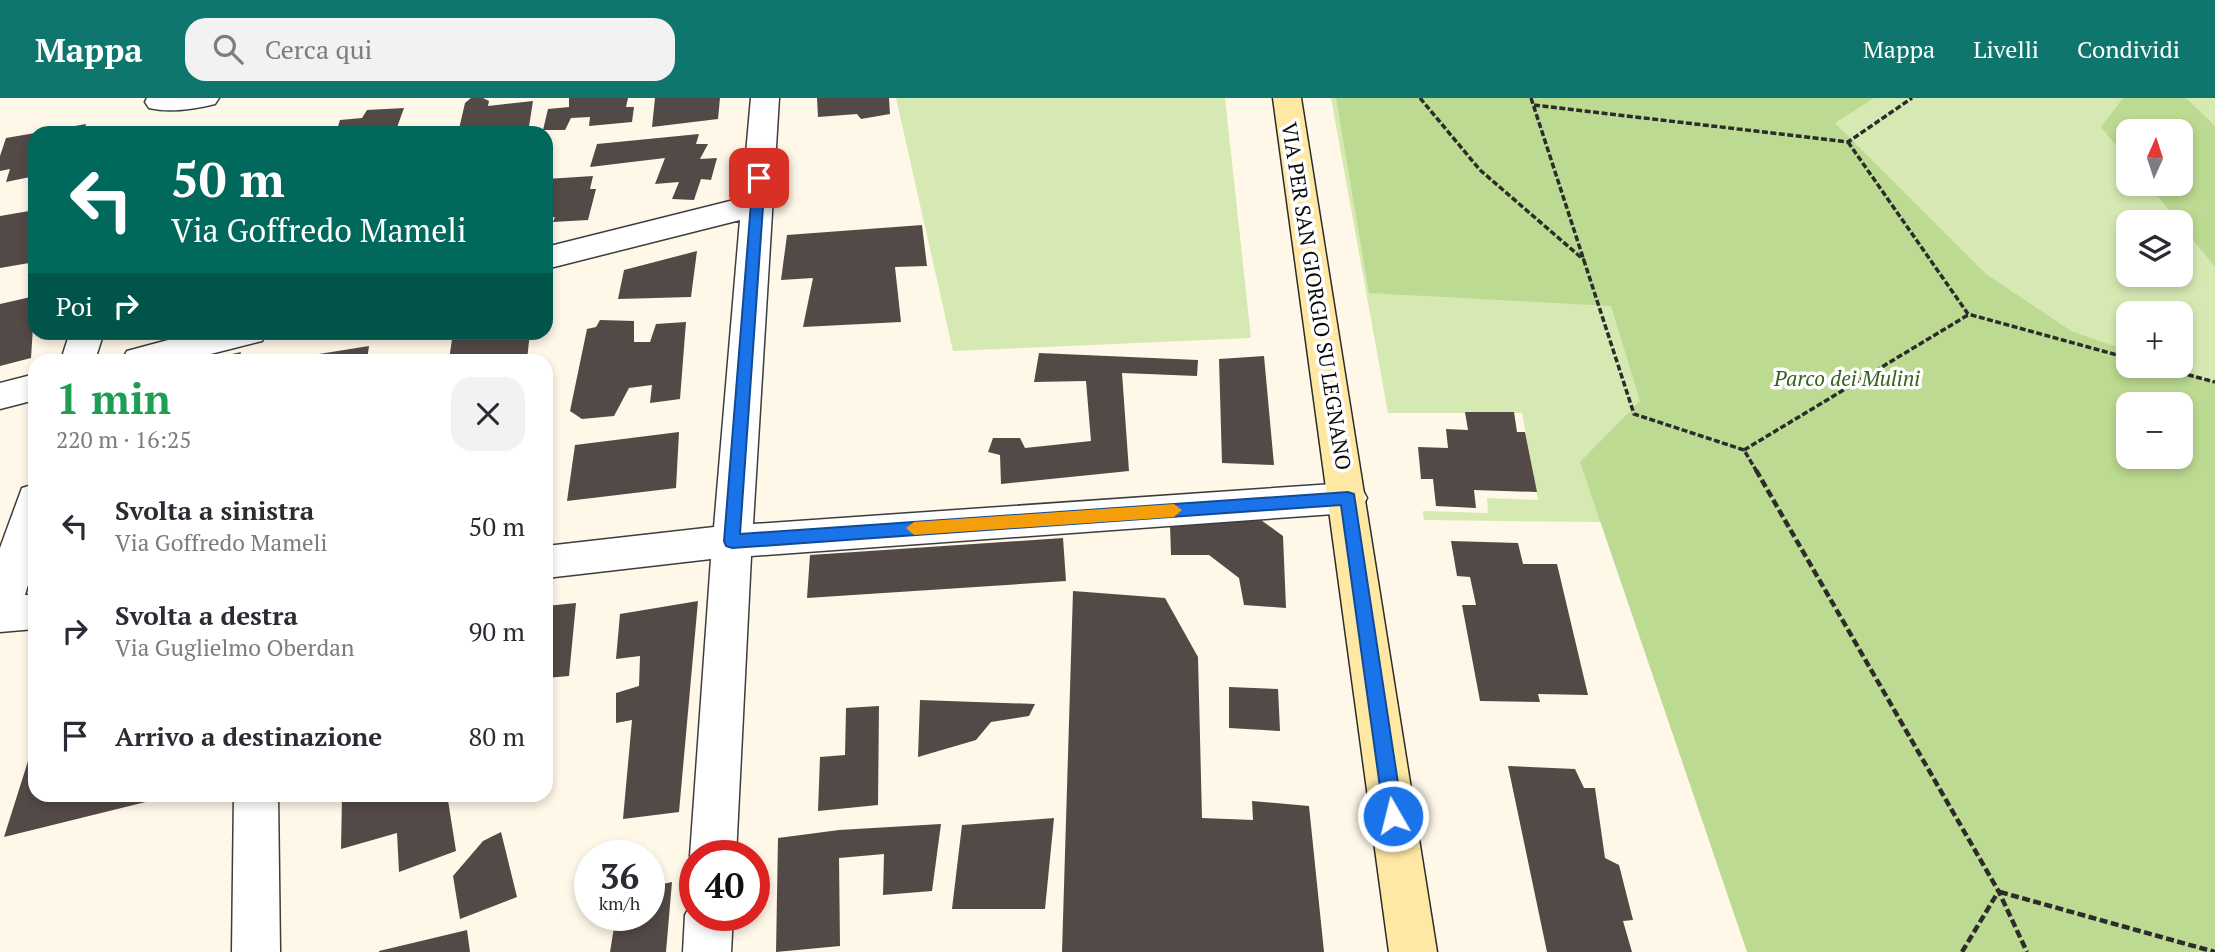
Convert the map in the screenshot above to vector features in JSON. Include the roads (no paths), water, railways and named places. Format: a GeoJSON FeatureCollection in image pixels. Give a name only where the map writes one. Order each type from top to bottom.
{"type":"FeatureCollection","features":[{"type":"Feature","properties":{"kind":"street"},"geometry":{"type":"LineString","coordinates":[[151,126],[160,100],[205,98]]}},
{"type":"Feature","properties":{"kind":"street"},"geometry":{"type":"LineString","coordinates":[[714,840],[732,541],[765,98]]}},
{"type":"Feature","properties":{"kind":"street","name":"VIA PER SAN GIORGIO SU LEGNANO"},"geometry":{"type":"LineString","coordinates":[[1287,98],[1413,952]]}},
{"type":"Feature","properties":{"kind":"street"},"geometry":{"type":"LineString","coordinates":[[553,256],[757,205]]}},
{"type":"Feature","properties":{"kind":"street"},"geometry":{"type":"LineString","coordinates":[[163,354],[218,340]]}},
{"type":"Feature","properties":{"kind":"street"},"geometry":{"type":"LineString","coordinates":[[0,396],[28,389]]}},
{"type":"Feature","properties":{"kind":"street"},"geometry":{"type":"LineString","coordinates":[[553,561],[732,541],[1348,498]]}},
{"type":"Feature","properties":{"kind":"street"},"geometry":{"type":"LineString","coordinates":[[28,522],[0,613],[28,612]]}},
{"type":"Feature","properties":{"kind":"street"},"geometry":{"type":"LineString","coordinates":[[256,802],[256,952]]}},
{"type":"Feature","properties":{"kind":"street"},"geometry":{"type":"LineString","coordinates":[[707,952],[708,931]]}},
{"type":"Feature","properties":{"kind":"park label","name":"Parco dei Mulini"},"geometry":{"type":"Point","coordinates":[1847,378]}}]}
